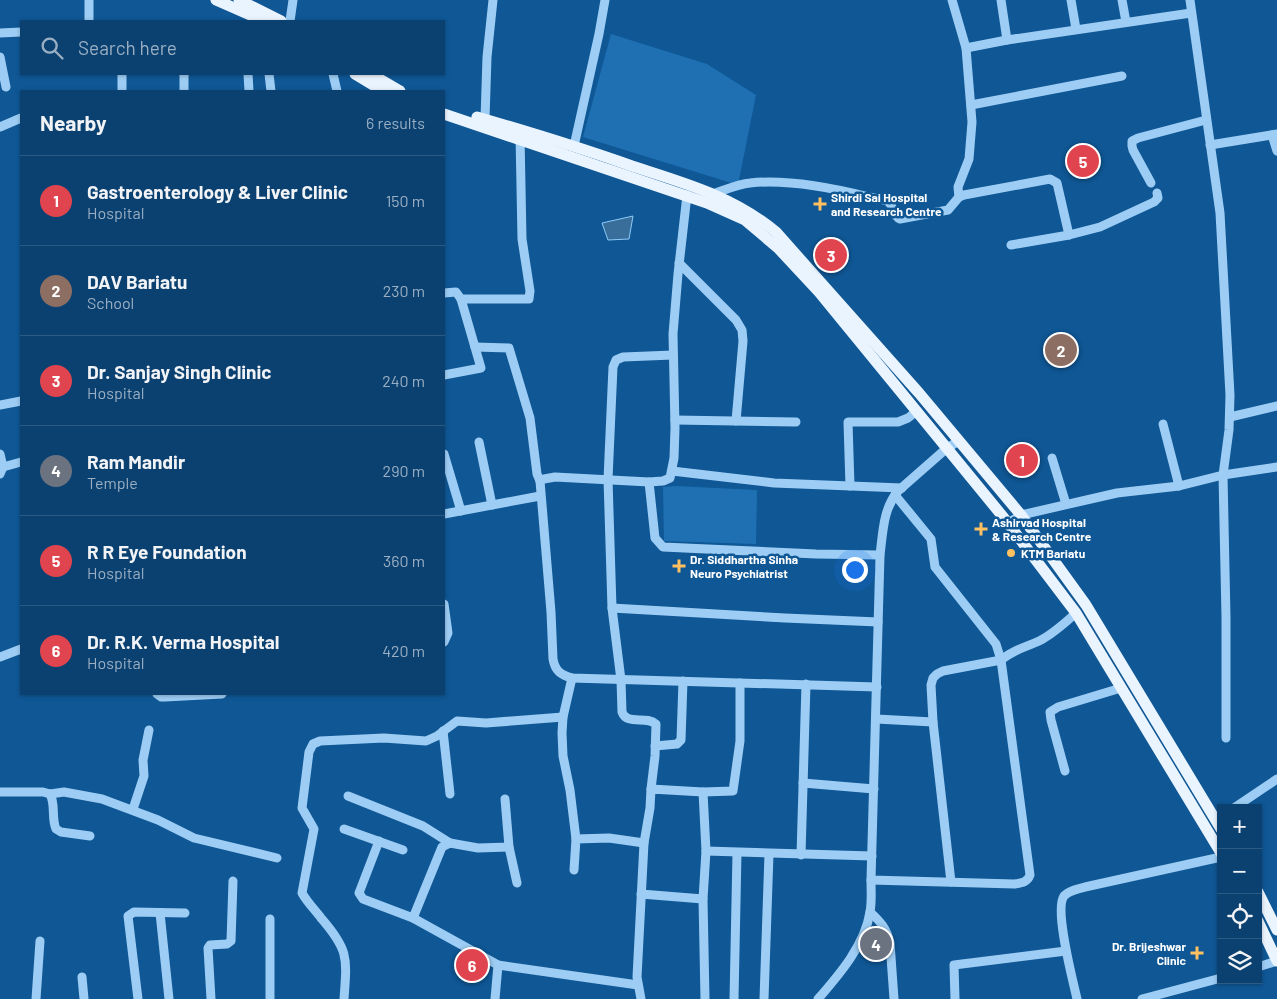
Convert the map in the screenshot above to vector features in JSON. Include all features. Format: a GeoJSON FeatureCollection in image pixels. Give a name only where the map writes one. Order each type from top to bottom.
{"type":"FeatureCollection","features":[{"type":"Feature","properties":{"kind":"main road"},"geometry":{"type":"LineString","coordinates":[[216,0],[249,18]]}},
{"type":"Feature","properties":{"kind":"main road"},"geometry":{"type":"LineString","coordinates":[[239,0],[279,20]]}},
{"type":"Feature","properties":{"kind":"main road"},"geometry":{"type":"LineString","coordinates":[[357,75],[381,90]]}},
{"type":"Feature","properties":{"kind":"main road"},"geometry":{"type":"LineString","coordinates":[[373,75],[398,90]]}},
{"type":"Feature","properties":{"kind":"main road"},"geometry":{"type":"LineString","coordinates":[[445,107],[484,119],[520,135],[687,196],[745,220],[763,234],[819,292],[1008,523],[1076,613],[1219,849]]}},
{"type":"Feature","properties":{"kind":"main road"},"geometry":{"type":"LineString","coordinates":[[445,114],[520,135],[574,146],[713,194],[744,208],[776,232],[919,393],[1022,514],[1086,605],[1217,819]]}},
{"type":"Feature","properties":{"kind":"main road"},"geometry":{"type":"LineString","coordinates":[[1260,894],[1273,911],[1277,930]]}},
{"type":"Feature","properties":{"kind":"main road"},"geometry":{"type":"LineString","coordinates":[[1262,930],[1277,961]]}},
{"type":"Feature","properties":{"kind":"street"},"geometry":{"type":"LineString","coordinates":[[89,0],[89,20]]}},
{"type":"Feature","properties":{"kind":"street"},"geometry":{"type":"LineString","coordinates":[[290,20],[293,0]]}},
{"type":"Feature","properties":{"kind":"street"},"geometry":{"type":"LineString","coordinates":[[484,119],[487,57],[493,0]]}},
{"type":"Feature","properties":{"kind":"street"},"geometry":{"type":"LineString","coordinates":[[574,146],[600,34],[604,0]]}},
{"type":"Feature","properties":{"kind":"street"},"geometry":{"type":"LineString","coordinates":[[952,0],[966,48],[972,122],[971,145],[967,167],[958,186],[959,197]]}},
{"type":"Feature","properties":{"kind":"street"},"geometry":{"type":"LineString","coordinates":[[1001,0],[1007,40]]}},
{"type":"Feature","properties":{"kind":"street"},"geometry":{"type":"LineString","coordinates":[[1071,0],[1076,29]]}},
{"type":"Feature","properties":{"kind":"street"},"geometry":{"type":"LineString","coordinates":[[1122,0],[1126,22]]}},
{"type":"Feature","properties":{"kind":"street"},"geometry":{"type":"LineString","coordinates":[[1190,0],[1220,213],[1230,394],[1229,430],[1223,475],[1226,738]]}},
{"type":"Feature","properties":{"kind":"street"},"geometry":{"type":"LineString","coordinates":[[966,48],[1076,29],[1191,13]]}},
{"type":"Feature","properties":{"kind":"street"},"geometry":{"type":"LineString","coordinates":[[0,32],[20,32]]}},
{"type":"Feature","properties":{"kind":"street"},"geometry":{"type":"LineString","coordinates":[[0,57],[6,87]]}},
{"type":"Feature","properties":{"kind":"street"},"geometry":{"type":"LineString","coordinates":[[122,75],[122,90]]}},
{"type":"Feature","properties":{"kind":"street"},"geometry":{"type":"LineString","coordinates":[[184,75],[184,90]]}},
{"type":"Feature","properties":{"kind":"street"},"geometry":{"type":"LineString","coordinates":[[248,75],[249,90]]}},
{"type":"Feature","properties":{"kind":"street"},"geometry":{"type":"LineString","coordinates":[[269,75],[271,90]]}},
{"type":"Feature","properties":{"kind":"street"},"geometry":{"type":"LineString","coordinates":[[333,75],[337,90]]}},
{"type":"Feature","properties":{"kind":"street"},"geometry":{"type":"LineString","coordinates":[[971,105],[1122,76]]}},
{"type":"Feature","properties":{"kind":"street"},"geometry":{"type":"LineString","coordinates":[[0,127],[20,118]]}},
{"type":"Feature","properties":{"kind":"street"},"geometry":{"type":"LineString","coordinates":[[1150,182],[1133,150],[1132,141],[1206,120]]}},
{"type":"Feature","properties":{"kind":"street"},"geometry":{"type":"LineString","coordinates":[[1210,145],[1274,134],[1277,151]]}},
{"type":"Feature","properties":{"kind":"street"},"geometry":{"type":"LineString","coordinates":[[461,300],[529,299],[530,291],[522,239],[520,135]]}},
{"type":"Feature","properties":{"kind":"street"},"geometry":{"type":"LineString","coordinates":[[713,194],[739,185],[761,182],[818,187],[887,201],[891,204],[896,217],[900,219],[948,210],[959,197],[964,195],[1053,179],[1058,186],[1069,235]]}},
{"type":"Feature","properties":{"kind":"street"},"geometry":{"type":"LineString","coordinates":[[1011,245],[1069,235],[1100,227],[1119,220],[1154,202],[1158,198],[1157,193]]}},
{"type":"Feature","properties":{"kind":"street"},"geometry":{"type":"LineString","coordinates":[[540,481],[555,477],[649,482],[667,480],[671,476],[676,396],[672,355],[679,263],[687,196]]}},
{"type":"Feature","properties":{"kind":"street"},"geometry":{"type":"LineString","coordinates":[[679,263],[730,314],[742,330],[743,341],[736,421]]}},
{"type":"Feature","properties":{"kind":"street"},"geometry":{"type":"LineString","coordinates":[[445,293],[456,292],[461,300],[481,368],[445,376]]}},
{"type":"Feature","properties":{"kind":"street"},"geometry":{"type":"LineString","coordinates":[[475,347],[509,348],[530,418],[537,474],[540,481],[554,665],[559,673],[572,678],[876,687]]}},
{"type":"Feature","properties":{"kind":"street"},"geometry":{"type":"LineString","coordinates":[[641,999],[637,977],[641,894],[644,843],[650,808],[655,722],[628,720],[622,715],[621,680],[612,608],[608,479],[612,367],[614,362],[623,358],[672,355]]}},
{"type":"Feature","properties":{"kind":"street"},"geometry":{"type":"LineString","coordinates":[[908,400],[919,393]]}},
{"type":"Feature","properties":{"kind":"street"},"geometry":{"type":"LineString","coordinates":[[0,405],[20,400]]}},
{"type":"Feature","properties":{"kind":"street"},"geometry":{"type":"LineString","coordinates":[[1230,417],[1277,406]]}},
{"type":"Feature","properties":{"kind":"street"},"geometry":{"type":"LineString","coordinates":[[850,486],[848,422],[898,422],[908,418],[917,411]]}},
{"type":"Feature","properties":{"kind":"street"},"geometry":{"type":"LineString","coordinates":[[675,420],[796,422]]}},
{"type":"Feature","properties":{"kind":"street"},"geometry":{"type":"LineString","coordinates":[[1163,424],[1179,486]]}},
{"type":"Feature","properties":{"kind":"street"},"geometry":{"type":"LineString","coordinates":[[818,999],[851,956],[864,934],[870,912],[880,555],[886,511],[891,499],[898,491],[947,448],[959,441]]}},
{"type":"Feature","properties":{"kind":"street"},"geometry":{"type":"LineString","coordinates":[[479,442],[492,505]]}},
{"type":"Feature","properties":{"kind":"street"},"geometry":{"type":"LineString","coordinates":[[0,454],[2,470],[20,462]]}},
{"type":"Feature","properties":{"kind":"street"},"geometry":{"type":"LineString","coordinates":[[445,457],[461,511]]}},
{"type":"Feature","properties":{"kind":"street"},"geometry":{"type":"LineString","coordinates":[[1052,458],[1066,504]]}},
{"type":"Feature","properties":{"kind":"street"},"geometry":{"type":"LineString","coordinates":[[1008,523],[1022,514],[1117,493],[1179,486],[1223,475],[1277,467]]}},
{"type":"Feature","properties":{"kind":"street"},"geometry":{"type":"LineString","coordinates":[[672,471],[774,483],[850,486],[898,491]]}},
{"type":"Feature","properties":{"kind":"street"},"geometry":{"type":"LineString","coordinates":[[649,482],[654,538],[663,548],[880,555]]}},
{"type":"Feature","properties":{"kind":"street"},"geometry":{"type":"LineString","coordinates":[[871,880],[1014,884],[1023,883],[1030,875],[1001,660],[996,644],[935,567],[931,540],[898,491]]}},
{"type":"Feature","properties":{"kind":"street"},"geometry":{"type":"LineString","coordinates":[[445,514],[540,496]]}},
{"type":"Feature","properties":{"kind":"street"},"geometry":{"type":"LineString","coordinates":[[612,608],[878,622]]}},
{"type":"Feature","properties":{"kind":"street"},"geometry":{"type":"LineString","coordinates":[[445,611],[448,633],[445,640]]}},
{"type":"Feature","properties":{"kind":"street"},"geometry":{"type":"LineString","coordinates":[[951,882],[933,722],[931,686],[933,678],[943,671],[1001,660],[1016,649],[1056,631],[1076,613]]}},
{"type":"Feature","properties":{"kind":"street"},"geometry":{"type":"LineString","coordinates":[[0,657],[20,649]]}},
{"type":"Feature","properties":{"kind":"street"},"geometry":{"type":"LineString","coordinates":[[572,678],[563,717],[563,756],[570,790],[576,839],[574,870]]}},
{"type":"Feature","properties":{"kind":"street"},"geometry":{"type":"LineString","coordinates":[[655,746],[677,744],[681,740],[683,681]]}},
{"type":"Feature","properties":{"kind":"street"},"geometry":{"type":"LineString","coordinates":[[650,789],[703,792],[733,791],[740,741],[740,683]]}},
{"type":"Feature","properties":{"kind":"street"},"geometry":{"type":"LineString","coordinates":[[801,855],[806,684]]}},
{"type":"Feature","properties":{"kind":"street"},"geometry":{"type":"LineString","coordinates":[[1065,772],[1050,712],[1058,707],[1121,688]]}},
{"type":"Feature","properties":{"kind":"street"},"geometry":{"type":"LineString","coordinates":[[160,695],[165,697],[203,695]]}},
{"type":"Feature","properties":{"kind":"street"},"geometry":{"type":"LineString","coordinates":[[344,999],[346,957],[343,948],[333,931],[302,893],[314,829],[302,808],[313,744],[320,741],[384,738],[426,741],[433,739],[457,721],[486,723],[563,717]]}},
{"type":"Feature","properties":{"kind":"street"},"geometry":{"type":"LineString","coordinates":[[876,718],[933,722]]}},
{"type":"Feature","properties":{"kind":"street"},"geometry":{"type":"LineString","coordinates":[[133,809],[144,776],[143,760],[149,730]]}},
{"type":"Feature","properties":{"kind":"street"},"geometry":{"type":"LineString","coordinates":[[444,731],[450,794]]}},
{"type":"Feature","properties":{"kind":"street"},"geometry":{"type":"LineString","coordinates":[[1240,804],[1277,779]]}},
{"type":"Feature","properties":{"kind":"street"},"geometry":{"type":"LineString","coordinates":[[803,784],[874,789]]}},
{"type":"Feature","properties":{"kind":"street"},"geometry":{"type":"LineString","coordinates":[[0,792],[43,792],[50,794],[64,792],[90,796],[133,809],[194,838],[277,858]]}},
{"type":"Feature","properties":{"kind":"street"},"geometry":{"type":"LineString","coordinates":[[703,792],[706,851],[703,899],[705,999]]}},
{"type":"Feature","properties":{"kind":"street"},"geometry":{"type":"LineString","coordinates":[[50,794],[53,801],[56,829],[61,832],[90,836]]}},
{"type":"Feature","properties":{"kind":"street"},"geometry":{"type":"LineString","coordinates":[[348,796],[422,826],[450,843],[478,848],[509,847]]}},
{"type":"Feature","properties":{"kind":"street"},"geometry":{"type":"LineString","coordinates":[[505,799],[509,847],[517,883]]}},
{"type":"Feature","properties":{"kind":"street"},"geometry":{"type":"LineString","coordinates":[[344,829],[403,850]]}},
{"type":"Feature","properties":{"kind":"street"},"geometry":{"type":"LineString","coordinates":[[576,839],[609,838],[644,843]]}},
{"type":"Feature","properties":{"kind":"street"},"geometry":{"type":"LineString","coordinates":[[379,841],[360,890],[360,896],[413,918],[498,965],[638,985]]}},
{"type":"Feature","properties":{"kind":"street"},"geometry":{"type":"LineString","coordinates":[[413,918],[440,849],[450,843]]}},
{"type":"Feature","properties":{"kind":"street"},"geometry":{"type":"LineString","coordinates":[[706,851],[872,856]]}},
{"type":"Feature","properties":{"kind":"street"},"geometry":{"type":"LineString","coordinates":[[734,999],[737,853]]}},
{"type":"Feature","properties":{"kind":"street"},"geometry":{"type":"LineString","coordinates":[[764,999],[769,854]]}},
{"type":"Feature","properties":{"kind":"street"},"geometry":{"type":"LineString","coordinates":[[1077,999],[1066,950],[1061,906],[1064,897],[1069,892],[1085,887],[1217,858]]}},
{"type":"Feature","properties":{"kind":"street"},"geometry":{"type":"LineString","coordinates":[[211,999],[208,948],[210,945],[227,944],[231,941],[233,880]]}},
{"type":"Feature","properties":{"kind":"street"},"geometry":{"type":"LineString","coordinates":[[641,894],[703,899]]}},
{"type":"Feature","properties":{"kind":"street"},"geometry":{"type":"LineString","coordinates":[[138,999],[128,916],[134,912],[185,913]]}},
{"type":"Feature","properties":{"kind":"street"},"geometry":{"type":"LineString","coordinates":[[870,912],[880,921],[888,934],[894,999]]}},
{"type":"Feature","properties":{"kind":"street"},"geometry":{"type":"LineString","coordinates":[[160,913],[169,999]]}},
{"type":"Feature","properties":{"kind":"street"},"geometry":{"type":"LineString","coordinates":[[270,919],[270,999]]}},
{"type":"Feature","properties":{"kind":"street"},"geometry":{"type":"LineString","coordinates":[[36,999],[40,941]]}},
{"type":"Feature","properties":{"kind":"street"},"geometry":{"type":"LineString","coordinates":[[955,999],[954,965],[1066,950]]}},
{"type":"Feature","properties":{"kind":"street"},"geometry":{"type":"LineString","coordinates":[[1262,966],[1277,961]]}},
{"type":"Feature","properties":{"kind":"street"},"geometry":{"type":"LineString","coordinates":[[495,999],[498,965]]}},
{"type":"Feature","properties":{"kind":"street"},"geometry":{"type":"LineString","coordinates":[[82,977],[84,999]]}},
{"type":"Feature","properties":{"kind":"street"},"geometry":{"type":"LineString","coordinates":[[1142,999],[1217,979]]}},
{"type":"Feature","properties":{"kind":"shaded area"},"geometry":{"type":"Polygon","coordinates":[[[611,34],[707,64],[756,95],[738,185],[583,137],[611,34]]]}},
{"type":"Feature","properties":{"kind":"shaded area"},"geometry":{"type":"Polygon","coordinates":[[[633,216],[629,239],[608,240],[602,223],[633,216]]]}},
{"type":"Feature","properties":{"kind":"shaded area"},"geometry":{"type":"Polygon","coordinates":[[[663,487],[757,490],[756,544],[664,541],[663,487]]]}},
{"type":"Feature","properties":{"kind":"place","name":"R R Eye Foundation"},"geometry":{"type":"Point","coordinates":[1083,161]}},
{"type":"Feature","properties":{"kind":"place","name":"Shirdi Sai Hospital and Research Centre"},"geometry":{"type":"Point","coordinates":[820,204]}},
{"type":"Feature","properties":{"kind":"place","name":"Dr. Sanjay Singh Clinic"},"geometry":{"type":"Point","coordinates":[831,255]}},
{"type":"Feature","properties":{"kind":"place","name":"DAV Bariatu"},"geometry":{"type":"Point","coordinates":[1061,350]}},
{"type":"Feature","properties":{"kind":"place","name":"Gastroenterology & Liver Clinic"},"geometry":{"type":"Point","coordinates":[1022,460]}},
{"type":"Feature","properties":{"kind":"place","name":"Ashirvad Hospital & Research Centre"},"geometry":{"type":"Point","coordinates":[981,529]}},
{"type":"Feature","properties":{"kind":"place","name":"KTM Bariatu"},"geometry":{"type":"Point","coordinates":[1011,553]}},
{"type":"Feature","properties":{"kind":"place","name":"Dr. Siddhartha Sinha Neuro Psychiatrist"},"geometry":{"type":"Point","coordinates":[679,566]}},
{"type":"Feature","properties":{"kind":"place","name":"Ram Mandir"},"geometry":{"type":"Point","coordinates":[876,944]}},
{"type":"Feature","properties":{"kind":"place","name":"Dr. Brijeshwar Clinic"},"geometry":{"type":"Point","coordinates":[1197,953]}},
{"type":"Feature","properties":{"kind":"place","name":"Dr. R.K. Verma Hospital"},"geometry":{"type":"Point","coordinates":[472,965]}}]}
